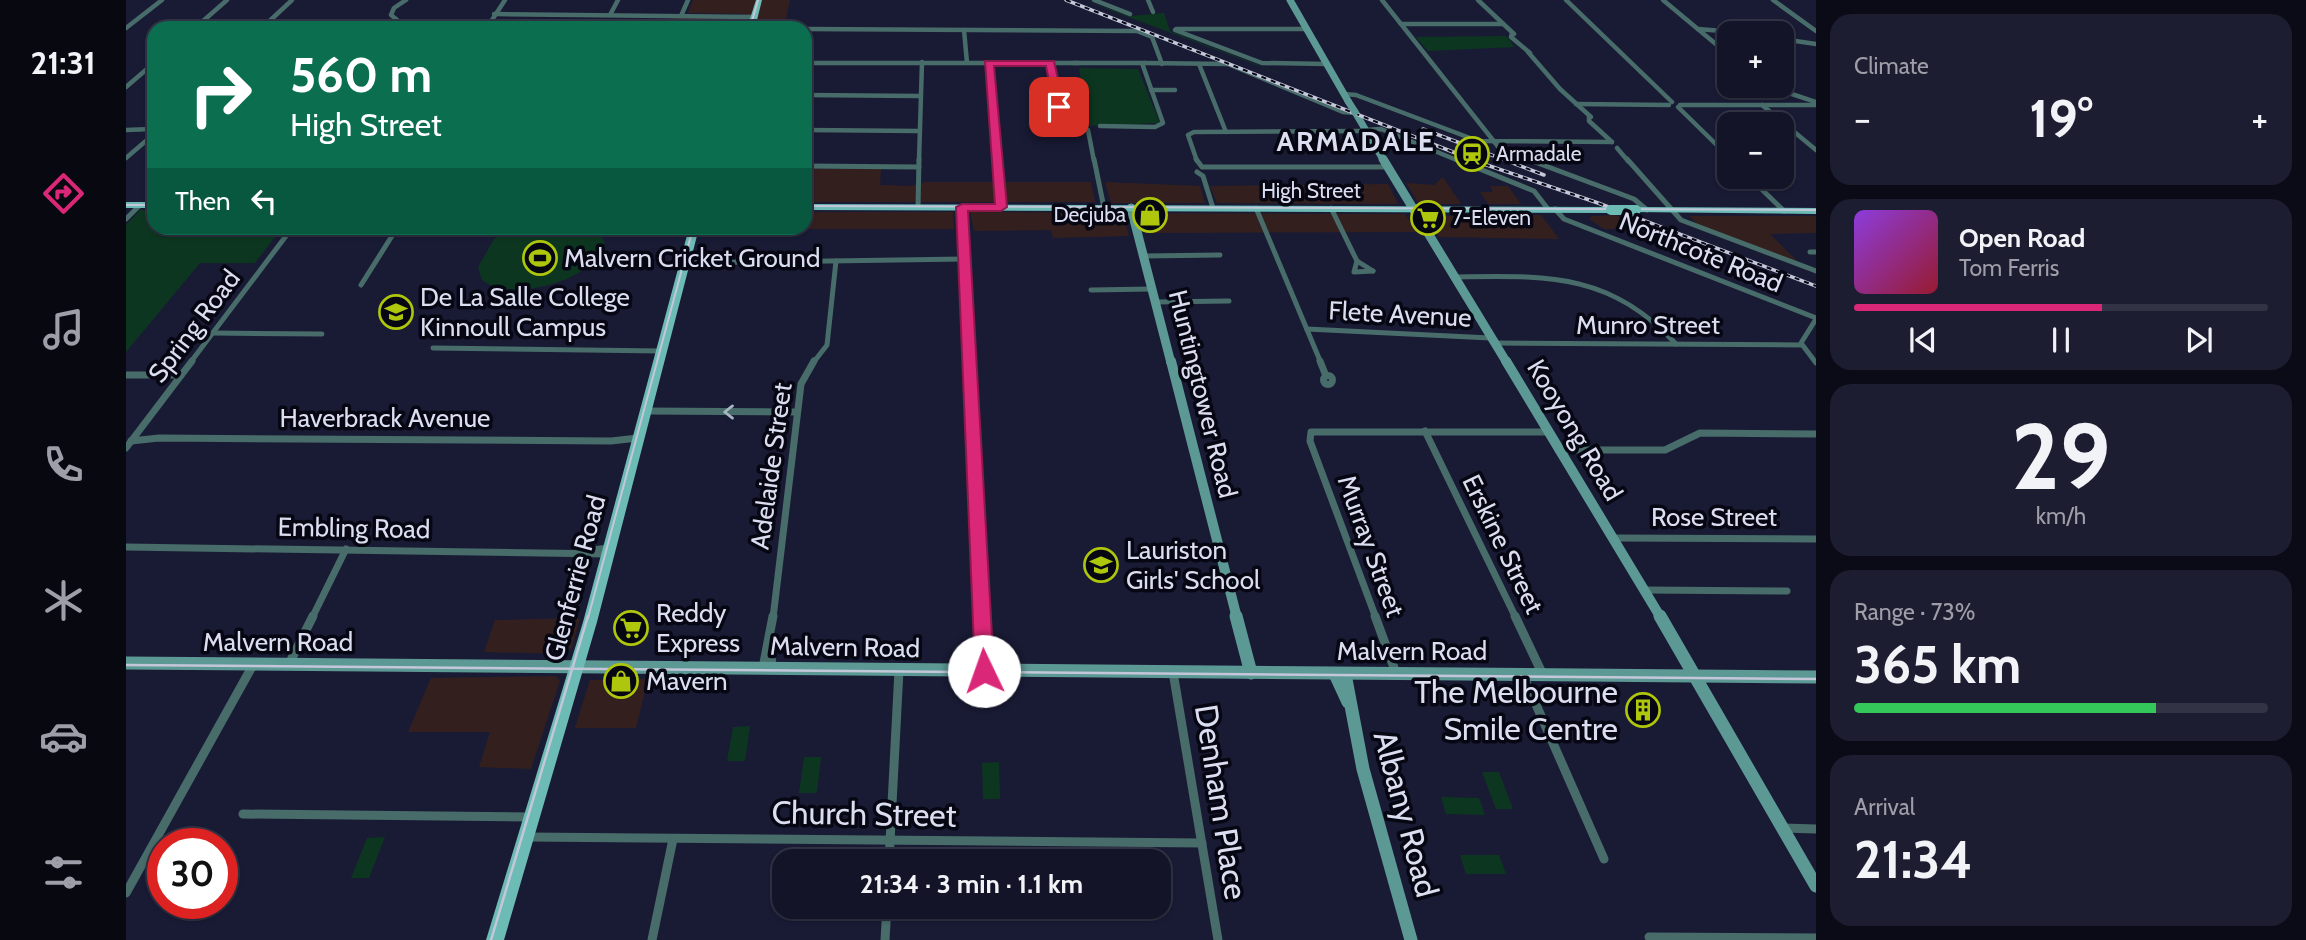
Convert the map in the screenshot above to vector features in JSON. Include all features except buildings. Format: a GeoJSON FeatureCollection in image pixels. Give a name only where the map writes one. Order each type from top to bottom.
{"type":"FeatureCollection","features":[{"type":"Feature","properties":{"kind":"main road"},"geometry":{"type":"LineString","coordinates":[[753,21],[759,0]]}},
{"type":"Feature","properties":{"kind":"main road"},"geometry":{"type":"LineString","coordinates":[[126,205],[147,205]]}},
{"type":"Feature","properties":{"kind":"main road","name":"High Street"},"geometry":{"type":"LineString","coordinates":[[812,207],[1816,211]]}},
{"type":"Feature","properties":{"kind":"main road","name":"Glenferrie Road"},"geometry":{"type":"LineString","coordinates":[[495,940],[576,667],[692,235]]}},
{"type":"Feature","properties":{"kind":"street"},"geometry":{"type":"LineString","coordinates":[[126,28],[162,0]]}},
{"type":"Feature","properties":{"kind":"street"},"geometry":{"type":"LineString","coordinates":[[203,21],[227,0]]}},
{"type":"Feature","properties":{"kind":"street"},"geometry":{"type":"LineString","coordinates":[[270,21],[292,0]]}},
{"type":"Feature","properties":{"kind":"street"},"geometry":{"type":"LineString","coordinates":[[398,21],[391,15],[394,8],[406,0]]}},
{"type":"Feature","properties":{"kind":"street"},"geometry":{"type":"LineString","coordinates":[[491,21],[505,0]]}},
{"type":"Feature","properties":{"kind":"street"},"geometry":{"type":"LineString","coordinates":[[610,15],[618,0]]}},
{"type":"Feature","properties":{"kind":"street"},"geometry":{"type":"LineString","coordinates":[[681,16],[688,0]]}},
{"type":"Feature","properties":{"kind":"street"},"geometry":{"type":"LineString","coordinates":[[1094,0],[1130,13]]}},
{"type":"Feature","properties":{"kind":"street"},"geometry":{"type":"LineString","coordinates":[[1148,0],[1153,12]]}},
{"type":"Feature","properties":{"kind":"street","name":"Kooyong Road"},"geometry":{"type":"LineString","coordinates":[[1290,0],[1365,131],[1695,676],[1816,886]]}},
{"type":"Feature","properties":{"kind":"street"},"geometry":{"type":"LineString","coordinates":[[1382,0],[1451,88],[1451,94],[1502,150],[1627,197],[1641,210]]}},
{"type":"Feature","properties":{"kind":"street"},"geometry":{"type":"LineString","coordinates":[[1480,0],[1512,33],[1510,36],[1589,116],[1588,120],[1689,224],[1816,271]]}},
{"type":"Feature","properties":{"kind":"street"},"geometry":{"type":"LineString","coordinates":[[1566,0],[1671,103]]}},
{"type":"Feature","properties":{"kind":"street"},"geometry":{"type":"LineString","coordinates":[[1663,0],[1717,45]]}},
{"type":"Feature","properties":{"kind":"street"},"geometry":{"type":"LineString","coordinates":[[1773,0],[1816,31]]}},
{"type":"Feature","properties":{"kind":"street"},"geometry":{"type":"LineString","coordinates":[[495,15],[754,17]]}},
{"type":"Feature","properties":{"kind":"street"},"geometry":{"type":"LineString","coordinates":[[1401,24],[1503,24]]}},
{"type":"Feature","properties":{"kind":"street"},"geometry":{"type":"LineString","coordinates":[[812,29],[1139,31],[1153,37],[1161,64]]}},
{"type":"Feature","properties":{"kind":"street"},"geometry":{"type":"LineString","coordinates":[[1307,29],[1175,30],[1262,63],[1327,64]]}},
{"type":"Feature","properties":{"kind":"street"},"geometry":{"type":"LineString","coordinates":[[964,30],[967,63]]}},
{"type":"Feature","properties":{"kind":"street"},"geometry":{"type":"LineString","coordinates":[[1699,30],[1717,30]]}},
{"type":"Feature","properties":{"kind":"street"},"geometry":{"type":"LineString","coordinates":[[1794,41],[1816,44]]}},
{"type":"Feature","properties":{"kind":"street"},"geometry":{"type":"LineString","coordinates":[[812,63],[1199,64],[1234,68],[1340,109],[1350,105],[1380,104],[1469,138],[1493,141],[1612,142]]}},
{"type":"Feature","properties":{"kind":"street"},"geometry":{"type":"LineString","coordinates":[[989,63],[1001,207]]}},
{"type":"Feature","properties":{"kind":"street"},"geometry":{"type":"LineString","coordinates":[[1100,126],[1161,125],[1163,122],[1143,63]]}},
{"type":"Feature","properties":{"kind":"street"},"geometry":{"type":"LineString","coordinates":[[918,207],[920,64]]}},
{"type":"Feature","properties":{"kind":"street"},"geometry":{"type":"LineString","coordinates":[[1050,64],[1063,128],[1088,130],[1104,208]]}},
{"type":"Feature","properties":{"kind":"street"},"geometry":{"type":"LineString","coordinates":[[1199,64],[1226,132]]}},
{"type":"Feature","properties":{"kind":"street"},"geometry":{"type":"LineString","coordinates":[[126,88],[147,69]]}},
{"type":"Feature","properties":{"kind":"street"},"geometry":{"type":"LineString","coordinates":[[1151,90],[1175,90]]}},
{"type":"Feature","properties":{"kind":"street"},"geometry":{"type":"LineString","coordinates":[[812,95],[919,96]]}},
{"type":"Feature","properties":{"kind":"street"},"geometry":{"type":"LineString","coordinates":[[1794,95],[1816,103]]}},
{"type":"Feature","properties":{"kind":"street"},"geometry":{"type":"LineString","coordinates":[[1793,98],[1795,105]]}},
{"type":"Feature","properties":{"kind":"street"},"geometry":{"type":"LineString","coordinates":[[1576,104],[1671,103],[1679,106],[1816,103]]}},
{"type":"Feature","properties":{"kind":"street"},"geometry":{"type":"LineString","coordinates":[[1350,105],[1380,104]]}},
{"type":"Feature","properties":{"kind":"street"},"geometry":{"type":"LineString","coordinates":[[1761,105],[1816,152]]}},
{"type":"Feature","properties":{"kind":"street"},"geometry":{"type":"LineString","coordinates":[[1679,106],[1717,145]]}},
{"type":"Feature","properties":{"kind":"street","name":"Northcote Road"},"geometry":{"type":"LineString","coordinates":[[1199,169],[1191,134],[1381,129],[1534,191],[1564,219],[1816,319]]}},
{"type":"Feature","properties":{"kind":"street"},"geometry":{"type":"LineString","coordinates":[[126,130],[147,131]]}},
{"type":"Feature","properties":{"kind":"street"},"geometry":{"type":"LineString","coordinates":[[812,131],[919,131]]}},
{"type":"Feature","properties":{"kind":"street"},"geometry":{"type":"LineString","coordinates":[[126,158],[147,135]]}},
{"type":"Feature","properties":{"kind":"street"},"geometry":{"type":"LineString","coordinates":[[812,166],[919,167]]}},
{"type":"Feature","properties":{"kind":"street"},"geometry":{"type":"LineString","coordinates":[[1213,208],[1199,169],[1387,167]]}},
{"type":"Feature","properties":{"kind":"street"},"geometry":{"type":"LineString","coordinates":[[1761,189],[1784,211]]}},
{"type":"Feature","properties":{"kind":"street"},"geometry":{"type":"LineString","coordinates":[[126,219],[140,205]]}},
{"type":"Feature","properties":{"kind":"street"},"geometry":{"type":"LineString","coordinates":[[962,207],[984,671]]}},
{"type":"Feature","properties":{"kind":"street","name":"Huntingtower Road"},"geometry":{"type":"LineString","coordinates":[[1131,208],[1251,673]]}},
{"type":"Feature","properties":{"kind":"street"},"geometry":{"type":"LineString","coordinates":[[1256,208],[1326,376]]}},
{"type":"Feature","properties":{"kind":"street"},"geometry":{"type":"LineString","coordinates":[[1331,208],[1357,261]]}},
{"type":"Feature","properties":{"kind":"street","name":"Spring Road"},"geometry":{"type":"LineString","coordinates":[[126,449],[287,235]]}},
{"type":"Feature","properties":{"kind":"street"},"geometry":{"type":"LineString","coordinates":[[361,285],[393,235]]}},
{"type":"Feature","properties":{"kind":"street"},"geometry":{"type":"LineString","coordinates":[[1143,256],[1220,255]]}},
{"type":"Feature","properties":{"kind":"street","name":"Adelaide Street"},"geometry":{"type":"LineString","coordinates":[[767,669],[803,376],[827,345],[836,261]]}},
{"type":"Feature","properties":{"kind":"street"},"geometry":{"type":"LineString","coordinates":[[685,263],[965,261]]}},
{"type":"Feature","properties":{"kind":"street"},"geometry":{"type":"LineString","coordinates":[[1453,277],[1546,278],[1592,286],[1641,309],[1676,344]]}},
{"type":"Feature","properties":{"kind":"street"},"geometry":{"type":"LineString","coordinates":[[1091,290],[1152,289]]}},
{"type":"Feature","properties":{"kind":"street"},"geometry":{"type":"LineString","coordinates":[[1155,302],[1229,301]]}},
{"type":"Feature","properties":{"kind":"street"},"geometry":{"type":"LineString","coordinates":[[1816,319],[1802,345],[1816,363]]}},
{"type":"Feature","properties":{"kind":"street","name":"Flete Avenue"},"geometry":{"type":"LineString","coordinates":[[1307,329],[1492,341]]}},
{"type":"Feature","properties":{"kind":"street"},"geometry":{"type":"LineString","coordinates":[[213,333],[322,334]]}},
{"type":"Feature","properties":{"kind":"street","name":"Munro Street"},"geometry":{"type":"LineString","coordinates":[[1492,341],[1802,345]]}},
{"type":"Feature","properties":{"kind":"street"},"geometry":{"type":"LineString","coordinates":[[433,348],[662,351]]}},
{"type":"Feature","properties":{"kind":"street"},"geometry":{"type":"LineString","coordinates":[[126,375],[181,375]]}},
{"type":"Feature","properties":{"kind":"street"},"geometry":{"type":"LineString","coordinates":[[645,411],[797,412]]}},
{"type":"Feature","properties":{"kind":"street"},"geometry":{"type":"LineString","coordinates":[[1424,431],[1547,432]]}},
{"type":"Feature","properties":{"kind":"street","name":"Murray Street"},"geometry":{"type":"LineString","coordinates":[[1396,674],[1310,441],[1311,432],[1424,431]]}},
{"type":"Feature","properties":{"kind":"street","name":"Erskine Street"},"geometry":{"type":"LineString","coordinates":[[1424,431],[1543,675]]}},
{"type":"Feature","properties":{"kind":"street"},"geometry":{"type":"LineString","coordinates":[[1558,450],[1665,450],[1700,433],[1816,434]]}},
{"type":"Feature","properties":{"kind":"street","name":"Haverbrack Avenue"},"geometry":{"type":"LineString","coordinates":[[134,438],[638,441]]}},
{"type":"Feature","properties":{"kind":"street","name":"Rose Street"},"geometry":{"type":"LineString","coordinates":[[1612,538],[1816,539]]}},
{"type":"Feature","properties":{"kind":"street","name":"Embling Road"},"geometry":{"type":"LineString","coordinates":[[126,547],[608,551]]}},
{"type":"Feature","properties":{"kind":"street"},"geometry":{"type":"LineString","coordinates":[[289,664],[346,549]]}},
{"type":"Feature","properties":{"kind":"street"},"geometry":{"type":"LineString","coordinates":[[1643,590],[1787,592]]}},
{"type":"Feature","properties":{"kind":"street","name":"Malvern Road"},"geometry":{"type":"LineString","coordinates":[[126,663],[1816,677]]}},
{"type":"Feature","properties":{"kind":"street"},"geometry":{"type":"LineString","coordinates":[[126,893],[253,664]]}},
{"type":"Feature","properties":{"kind":"street"},"geometry":{"type":"LineString","coordinates":[[890,849],[899,670]]}},
{"type":"Feature","properties":{"kind":"street","name":"Denham Place"},"geometry":{"type":"LineString","coordinates":[[1173,672],[1217,940]]}},
{"type":"Feature","properties":{"kind":"street","name":"Albany Road"},"geometry":{"type":"LineString","coordinates":[[1340,674],[1363,769],[1411,940]]}},
{"type":"Feature","properties":{"kind":"street"},"geometry":{"type":"LineString","coordinates":[[1523,675],[1604,859]]}},
{"type":"Feature","properties":{"kind":"street"},"geometry":{"type":"LineString","coordinates":[[243,814],[532,817]]}},
{"type":"Feature","properties":{"kind":"street"},"geometry":{"type":"LineString","coordinates":[[1783,828],[1816,829]]}},
{"type":"Feature","properties":{"kind":"street","name":"Church Street"},"geometry":{"type":"LineString","coordinates":[[526,837],[1202,844]]}},
{"type":"Feature","properties":{"kind":"street"},"geometry":{"type":"LineString","coordinates":[[652,940],[673,839]]}},
{"type":"Feature","properties":{"kind":"street"},"geometry":{"type":"LineString","coordinates":[[885,940],[886,919]]}},
{"type":"Feature","properties":{"kind":"street"},"geometry":{"type":"LineString","coordinates":[[1649,937],[1816,938]]}},
{"type":"Feature","properties":{"kind":"shaded area"},"geometry":{"type":"Polygon","coordinates":[[[693,0],[790,0],[786,21],[673,21],[674,18],[747,18],[747,14],[688,13],[693,0]]]}},
{"type":"Feature","properties":{"kind":"shaded area"},"geometry":{"type":"Polygon","coordinates":[[[812,169],[881,169],[880,185],[911,186],[925,182],[1091,182],[1095,202],[812,202],[812,169]]]}},
{"type":"Feature","properties":{"kind":"shaded area"},"geometry":{"type":"Polygon","coordinates":[[[1443,177],[1461,204],[1419,204],[1406,183],[1434,185],[1443,177]]]}},
{"type":"Feature","properties":{"kind":"shaded area"},"geometry":{"type":"Polygon","coordinates":[[[1105,182],[1200,186],[1205,203],[1111,203],[1105,182]]]}},
{"type":"Feature","properties":{"kind":"shaded area"},"geometry":{"type":"Polygon","coordinates":[[[1388,184],[1398,204],[1217,203],[1210,186],[1388,184]]]}},
{"type":"Feature","properties":{"kind":"shaded area"},"geometry":{"type":"Polygon","coordinates":[[[1490,186],[1508,186],[1521,204],[1488,204],[1480,192],[1493,192],[1490,186]]]}},
{"type":"Feature","properties":{"kind":"shaded area"},"geometry":{"type":"Polygon","coordinates":[[[812,212],[953,212],[954,229],[812,229],[812,212]]]}},
{"type":"Feature","properties":{"kind":"shaded area"},"geometry":{"type":"Polygon","coordinates":[[[970,212],[1123,213],[1129,236],[1053,238],[1051,230],[974,231],[970,212]]]}},
{"type":"Feature","properties":{"kind":"shaded area"},"geometry":{"type":"Polygon","coordinates":[[[1142,213],[1405,214],[1416,232],[1147,233],[1142,213]]]}},
{"type":"Feature","properties":{"kind":"shaded area"},"geometry":{"type":"Polygon","coordinates":[[[1541,215],[1559,239],[1439,237],[1425,216],[1541,215]]]}},
{"type":"Feature","properties":{"kind":"shaded area"},"geometry":{"type":"Polygon","coordinates":[[[1615,215],[1652,229],[1604,229],[1589,219],[1592,216],[1615,215]]]}},
{"type":"Feature","properties":{"kind":"shaded area"},"geometry":{"type":"Polygon","coordinates":[[[1689,216],[1816,216],[1816,233],[1770,234],[1798,262],[1697,224],[1689,216]]]}},
{"type":"Feature","properties":{"kind":"shaded area"},"geometry":{"type":"Polygon","coordinates":[[[580,618],[572,648],[564,654],[484,652],[495,620],[580,618]]]}},
{"type":"Feature","properties":{"kind":"shaded area"},"geometry":{"type":"Polygon","coordinates":[[[556,676],[560,681],[531,769],[479,767],[490,732],[408,732],[431,678],[556,676]]]}},
{"type":"Feature","properties":{"kind":"shaded area"},"geometry":{"type":"Polygon","coordinates":[[[648,679],[636,728],[575,728],[590,680],[648,679]]]}},
{"type":"Feature","properties":{"kind":"green space"},"geometry":{"type":"Polygon","coordinates":[[[1083,0],[1130,16],[1164,13],[1170,31],[1318,88],[1083,0]]]}},
{"type":"Feature","properties":{"kind":"green space"},"geometry":{"type":"Polygon","coordinates":[[[1506,36],[1515,47],[1428,51],[1416,37],[1506,36]]]}},
{"type":"Feature","properties":{"kind":"green space"},"geometry":{"type":"Polygon","coordinates":[[[1079,68],[1138,69],[1160,123],[1089,126],[1079,68]]]}},
{"type":"Feature","properties":{"kind":"green space"},"geometry":{"type":"Polygon","coordinates":[[[140,210],[147,210],[147,235],[277,235],[255,263],[200,263],[126,352],[126,225],[140,210]]]}},
{"type":"Feature","properties":{"kind":"green space","name":"Malvern Cricket Ground"},"geometry":{"type":"Polygon","coordinates":[[[500,235],[601,235],[605,244],[598,257],[569,278],[531,288],[512,289],[495,287],[482,280],[478,267],[494,239],[500,235]]]}},
{"type":"Feature","properties":{"kind":"green space"},"geometry":{"type":"Polygon","coordinates":[[[750,726],[745,761],[727,761],[733,727],[750,726]]]}},
{"type":"Feature","properties":{"kind":"green space"},"geometry":{"type":"Polygon","coordinates":[[[804,757],[821,757],[817,793],[799,793],[804,757]]]}},
{"type":"Feature","properties":{"kind":"green space"},"geometry":{"type":"Polygon","coordinates":[[[999,762],[1000,799],[983,799],[982,763],[999,762]]]}},
{"type":"Feature","properties":{"kind":"green space"},"geometry":{"type":"Polygon","coordinates":[[[1482,772],[1499,772],[1513,809],[1496,809],[1482,772]]]}},
{"type":"Feature","properties":{"kind":"green space"},"geometry":{"type":"Polygon","coordinates":[[[1441,797],[1479,798],[1485,815],[1446,814],[1441,797]]]}},
{"type":"Feature","properties":{"kind":"green space"},"geometry":{"type":"Polygon","coordinates":[[[385,837],[369,878],[351,878],[367,838],[385,837]]]}},
{"type":"Feature","properties":{"kind":"green space"},"geometry":{"type":"Polygon","coordinates":[[[1460,855],[1499,855],[1506,874],[1466,874],[1460,855]]]}},
{"type":"Feature","properties":{"kind":"tram line"},"geometry":{"type":"LineString","coordinates":[[752,21],[758,0]]}},
{"type":"Feature","properties":{"kind":"tram line"},"geometry":{"type":"LineString","coordinates":[[126,205],[147,205]]}},
{"type":"Feature","properties":{"kind":"tram line"},"geometry":{"type":"LineString","coordinates":[[812,206],[1816,210]]}},
{"type":"Feature","properties":{"kind":"tram line"},"geometry":{"type":"LineString","coordinates":[[588,618],[691,235]]}},
{"type":"Feature","properties":{"kind":"tram line"},"geometry":{"type":"LineString","coordinates":[[572,669],[588,616]]}},
{"type":"Feature","properties":{"kind":"tram line"},"geometry":{"type":"LineString","coordinates":[[126,665],[572,669]]}},
{"type":"Feature","properties":{"kind":"tram line"},"geometry":{"type":"LineString","coordinates":[[491,940],[572,669]]}},
{"type":"Feature","properties":{"kind":"tram line"},"geometry":{"type":"LineString","coordinates":[[572,669],[1816,679]]}},
{"type":"Feature","properties":{"kind":"railway"},"geometry":{"type":"LineString","coordinates":[[1066,0],[1481,163],[1598,203],[1816,286]]}},
{"type":"Feature","properties":{"kind":"railway"},"geometry":{"type":"LineString","coordinates":[[1423,129],[1544,175]]}},
{"type":"Feature","properties":{"kind":"place","name":"Armadale"},"geometry":{"type":"Point","coordinates":[1472,154]}},
{"type":"Feature","properties":{"kind":"place","name":"Decjuba"},"geometry":{"type":"Point","coordinates":[1150,215]}},
{"type":"Feature","properties":{"kind":"place","name":"7-Eleven"},"geometry":{"type":"Point","coordinates":[1428,218]}},
{"type":"Feature","properties":{"kind":"place","name":"Malvern Cricket Ground"},"geometry":{"type":"Point","coordinates":[540,258]}},
{"type":"Feature","properties":{"kind":"place","name":"De La Salle College Kinnoull Campus"},"geometry":{"type":"Point","coordinates":[396,312]}},
{"type":"Feature","properties":{"kind":"place","name":"Lauriston Girls' School"},"geometry":{"type":"Point","coordinates":[1101,565]}},
{"type":"Feature","properties":{"kind":"place","name":"Reddy Express"},"geometry":{"type":"Point","coordinates":[631,628]}},
{"type":"Feature","properties":{"kind":"place","name":"Mavern"},"geometry":{"type":"Point","coordinates":[621,681]}},
{"type":"Feature","properties":{"kind":"place","name":"The Melbourne Smile Centre"},"geometry":{"type":"Point","coordinates":[1643,710]}},
{"type":"Feature","properties":{"kind":"district","name":"ARMADALE"},"geometry":{"type":"Point","coordinates":[1356,141]}},
{"type":"Feature","properties":{"kind":"route"},"geometry":{"type":"LineString","coordinates":[[984,671],[962,207],[1001,207],[989,63],[1051,63],[1059,107]]}}]}
